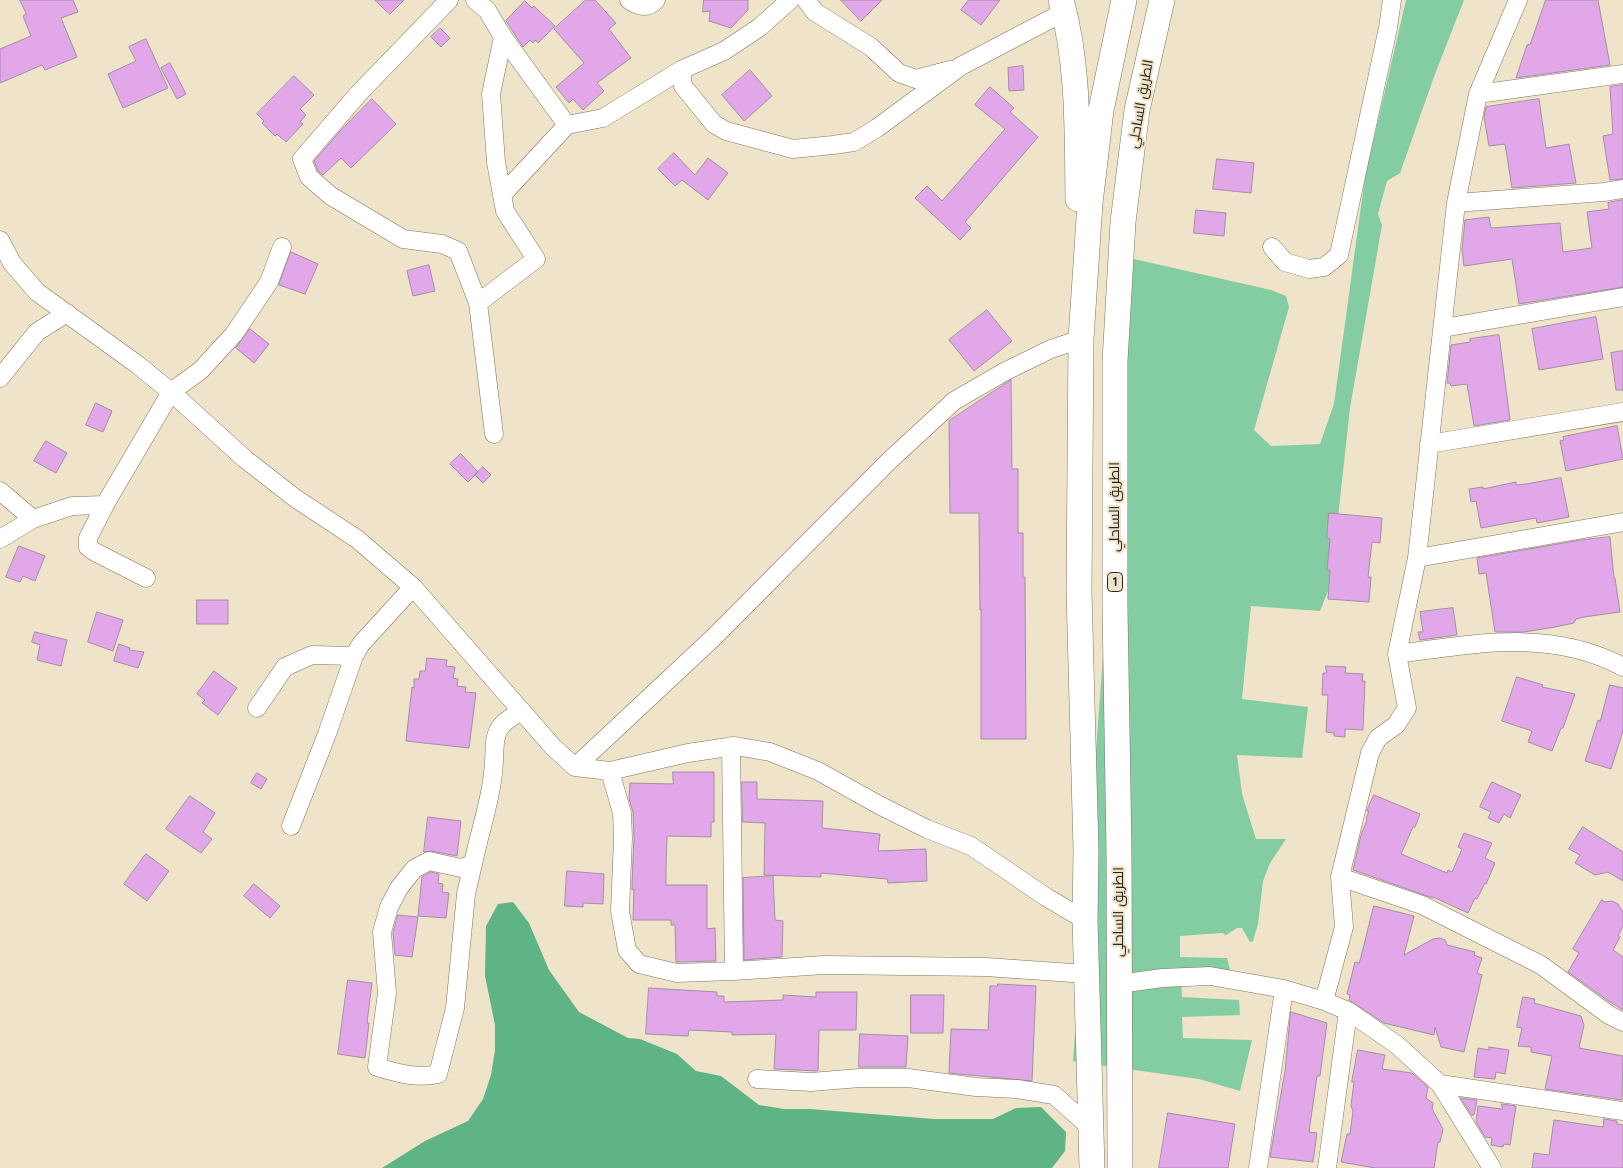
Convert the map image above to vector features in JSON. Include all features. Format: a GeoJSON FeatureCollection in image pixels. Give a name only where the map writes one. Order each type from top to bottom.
{"type":"FeatureCollection","features":[{"type":"Feature","properties":{"kind":"highway"},"geometry":{"type":"LineString","coordinates":[[1081,339],[1090,203],[1100,110],[1124,0]]}},
{"type":"Feature","properties":{"kind":"highway","name":"الطريق الساحلي"},"geometry":{"type":"LineString","coordinates":[[1120,1168],[1119,852],[1115,608],[1115,361],[1123,222],[1137,110],[1162,0]]}},
{"type":"Feature","properties":{"kind":"highway"},"geometry":{"type":"LineString","coordinates":[[1063,6],[1070,40],[1076,116],[1081,339],[1078,591],[1086,850],[1085,920],[1092,1168]]}},
{"type":"Feature","properties":{"kind":"street"},"geometry":{"type":"LineString","coordinates":[[449,0],[360,92],[302,158],[309,177],[330,196],[403,238],[442,244],[458,251],[478,303],[494,434]]}},
{"type":"Feature","properties":{"kind":"street"},"geometry":{"type":"LineString","coordinates":[[475,0],[487,10],[503,37],[567,125]]}},
{"type":"Feature","properties":{"kind":"street"},"geometry":{"type":"LineString","coordinates":[[629,0],[635,5],[644,7],[656,0]]}},
{"type":"Feature","properties":{"kind":"street"},"geometry":{"type":"LineString","coordinates":[[502,194],[567,125],[603,118],[681,70],[724,52],[760,26],[790,0]]}},
{"type":"Feature","properties":{"kind":"street"},"geometry":{"type":"LineString","coordinates":[[806,0],[815,12],[872,47],[899,73],[916,79],[962,66]]}},
{"type":"Feature","properties":{"kind":"street"},"geometry":{"type":"LineString","coordinates":[[1272,247],[1285,262],[1309,269],[1324,267],[1339,256],[1388,28],[1392,0]]}},
{"type":"Feature","properties":{"kind":"street"},"geometry":{"type":"LineString","coordinates":[[1324,1001],[1344,927],[1340,877],[1370,753],[1378,738],[1396,725],[1406,708],[1397,654],[1417,558],[1456,202],[1478,94],[1518,0]]}},
{"type":"Feature","properties":{"kind":"street"},"geometry":{"type":"LineString","coordinates":[[681,70],[683,86],[714,124],[726,131],[793,149],[854,142],[877,128],[962,66],[1063,6]]}},
{"type":"Feature","properties":{"kind":"street"},"geometry":{"type":"LineString","coordinates":[[478,303],[536,259],[505,211],[496,162],[491,94],[503,37]]}},
{"type":"Feature","properties":{"kind":"street"},"geometry":{"type":"LineString","coordinates":[[1478,94],[1623,74]]}},
{"type":"Feature","properties":{"kind":"street"},"geometry":{"type":"LineString","coordinates":[[1456,202],[1604,192],[1623,189]]}},
{"type":"Feature","properties":{"kind":"street"},"geometry":{"type":"LineString","coordinates":[[0,240],[12,263],[37,292],[138,365],[245,459],[295,498],[357,539],[413,587],[553,748],[575,767],[610,771],[688,752],[731,746],[770,752],[818,771],[919,825],[971,846],[1085,920]]}},
{"type":"Feature","properties":{"kind":"street"},"geometry":{"type":"LineString","coordinates":[[146,578],[95,552],[88,547],[88,538],[105,505],[171,392],[201,370],[234,334],[269,282],[282,247]]}},
{"type":"Feature","properties":{"kind":"street"},"geometry":{"type":"LineString","coordinates":[[1443,328],[1623,298]]}},
{"type":"Feature","properties":{"kind":"street"},"geometry":{"type":"LineString","coordinates":[[0,378],[37,332],[67,313]]}},
{"type":"Feature","properties":{"kind":"street"},"geometry":{"type":"LineString","coordinates":[[575,767],[713,638],[882,468],[954,401],[1011,368],[1081,339]]}},
{"type":"Feature","properties":{"kind":"street"},"geometry":{"type":"LineString","coordinates":[[1429,444],[1623,412]]}},
{"type":"Feature","properties":{"kind":"street"},"geometry":{"type":"LineString","coordinates":[[0,491],[33,519]]}},
{"type":"Feature","properties":{"kind":"street"},"geometry":{"type":"LineString","coordinates":[[0,539],[33,519],[72,506],[105,505]]}},
{"type":"Feature","properties":{"kind":"street"},"geometry":{"type":"LineString","coordinates":[[1417,558],[1623,522]]}},
{"type":"Feature","properties":{"kind":"street"},"geometry":{"type":"LineString","coordinates":[[291,826],[324,743],[354,656],[361,644],[413,587]]}},
{"type":"Feature","properties":{"kind":"street"},"geometry":{"type":"LineString","coordinates":[[1397,654],[1491,642],[1558,644],[1604,656],[1623,666]]}},
{"type":"Feature","properties":{"kind":"street"},"geometry":{"type":"LineString","coordinates":[[257,708],[285,667],[312,655],[354,656]]}},
{"type":"Feature","properties":{"kind":"street"},"geometry":{"type":"LineString","coordinates":[[473,864],[461,868],[429,861],[421,865],[414,869],[399,888],[389,907],[382,932],[387,994],[376,1068],[399,1074],[426,1077],[438,1074],[455,1008],[465,902],[473,864],[479,832],[492,781],[494,742],[502,724],[521,711]]}},
{"type":"Feature","properties":{"kind":"street"},"geometry":{"type":"LineString","coordinates":[[731,746],[734,972]]}},
{"type":"Feature","properties":{"kind":"street"},"geometry":{"type":"LineString","coordinates":[[610,771],[622,812],[623,838],[620,911],[627,950],[639,964],[677,973],[734,972],[824,965],[986,967],[1087,974]]}},
{"type":"Feature","properties":{"kind":"street"},"geometry":{"type":"LineString","coordinates":[[1340,877],[1422,905],[1541,964],[1609,1015],[1623,1022]]}},
{"type":"Feature","properties":{"kind":"street"},"geometry":{"type":"LineString","coordinates":[[1119,984],[1162,978],[1210,976],[1284,989],[1324,1001],[1348,1011],[1397,1045],[1440,1084],[1492,1168]]}},
{"type":"Feature","properties":{"kind":"street"},"geometry":{"type":"LineString","coordinates":[[1258,1168],[1284,989]]}},
{"type":"Feature","properties":{"kind":"street"},"geometry":{"type":"LineString","coordinates":[[1327,1168],[1348,1011]]}},
{"type":"Feature","properties":{"kind":"street"},"geometry":{"type":"LineString","coordinates":[[757,1079],[811,1082],[860,1078],[908,1078],[976,1087],[1017,1089],[1054,1096],[1091,1128]]}},
{"type":"Feature","properties":{"kind":"street"},"geometry":{"type":"LineString","coordinates":[[1440,1084],[1623,1111]]}},
{"type":"Feature","properties":{"kind":"green space"},"geometry":{"type":"Polygon","coordinates":[[[1406,0],[1464,0],[1435,74],[1400,173],[1387,181],[1378,214],[1382,225],[1350,408],[1333,563],[1328,591],[1320,611],[1251,606],[1242,699],[1308,707],[1302,758],[1237,755],[1242,794],[1256,839],[1286,839],[1270,863],[1263,881],[1258,924],[1253,941],[1250,942],[1242,928],[1237,928],[1226,935],[1222,933],[1180,936],[1180,957],[1227,958],[1231,974],[1181,975],[1182,997],[1239,1000],[1240,1015],[1182,1017],[1183,1038],[1252,1040],[1240,1091],[1199,1079],[1073,1061],[1134,259],[1271,290],[1286,296],[1289,307],[1254,430],[1271,446],[1320,444],[1334,404],[1365,177],[1406,0]]]}},
{"type":"Feature","properties":{"kind":"green space"},"geometry":{"type":"Polygon","coordinates":[[[513,902],[529,923],[549,970],[579,1012],[628,1038],[640,1039],[677,1054],[696,1071],[721,1076],[759,1105],[784,1109],[810,1109],[934,1119],[993,1119],[1016,1108],[1041,1107],[1066,1132],[1065,1151],[1052,1168],[382,1168],[425,1141],[468,1121],[483,1099],[491,1075],[495,1050],[495,1025],[485,976],[486,926],[498,904],[513,902]]]}},
{"type":"Feature","properties":{"kind":"building"},"geometry":{"type":"Polygon","coordinates":[[[20,0],[73,0],[78,12],[61,18],[77,57],[45,70],[42,65],[0,83],[0,49],[31,36],[23,16],[26,14],[20,0]]]}},
{"type":"Feature","properties":{"kind":"building"},"geometry":{"type":"Polygon","coordinates":[[[375,0],[404,0],[390,14],[375,0]]]}},
{"type":"Feature","properties":{"kind":"building"},"geometry":{"type":"Polygon","coordinates":[[[586,0],[595,0],[616,23],[609,29],[631,58],[597,83],[604,91],[583,110],[573,99],[569,103],[556,87],[584,63],[554,29],[586,0]]]}},
{"type":"Feature","properties":{"kind":"building"},"geometry":{"type":"Polygon","coordinates":[[[704,0],[748,0],[748,10],[731,28],[709,21],[710,11],[703,12],[704,0]]]}},
{"type":"Feature","properties":{"kind":"building"},"geometry":{"type":"Polygon","coordinates":[[[841,0],[882,0],[861,21],[841,0]]]}},
{"type":"Feature","properties":{"kind":"building"},"geometry":{"type":"Polygon","coordinates":[[[969,0],[1000,0],[981,25],[961,10],[969,0]]]}},
{"type":"Feature","properties":{"kind":"building"},"geometry":{"type":"Polygon","coordinates":[[[1546,0],[1598,0],[1610,65],[1516,78],[1527,45],[1530,44],[1546,0]]]}},
{"type":"Feature","properties":{"kind":"building"},"geometry":{"type":"Polygon","coordinates":[[[525,1],[532,8],[534,6],[555,26],[538,43],[535,40],[533,43],[530,40],[523,47],[506,21],[525,1]]]}},
{"type":"Feature","properties":{"kind":"building"},"geometry":{"type":"Polygon","coordinates":[[[440,28],[450,38],[441,47],[431,37],[440,28]]]}},
{"type":"Feature","properties":{"kind":"building"},"geometry":{"type":"Polygon","coordinates":[[[146,39],[168,88],[123,108],[108,74],[136,61],[129,47],[146,39]]]}},
{"type":"Feature","properties":{"kind":"building"},"geometry":{"type":"Polygon","coordinates":[[[170,63],[186,94],[177,99],[161,68],[170,63]]]}},
{"type":"Feature","properties":{"kind":"building"},"geometry":{"type":"Polygon","coordinates":[[[1023,66],[1024,90],[1009,91],[1008,68],[1023,66]]]}},
{"type":"Feature","properties":{"kind":"building"},"geometry":{"type":"Polygon","coordinates":[[[750,70],[772,96],[744,121],[722,95],[750,70]]]}},
{"type":"Feature","properties":{"kind":"building"},"geometry":{"type":"Polygon","coordinates":[[[294,76],[314,95],[300,109],[306,115],[300,122],[303,124],[286,142],[277,134],[275,136],[262,123],[264,121],[257,114],[294,76]]]}},
{"type":"Feature","properties":{"kind":"building"},"geometry":{"type":"Polygon","coordinates":[[[1623,85],[1623,179],[1610,180],[1603,136],[1613,134],[1610,87],[1623,85]]]}},
{"type":"Feature","properties":{"kind":"building"},"geometry":{"type":"Polygon","coordinates":[[[990,87],[1014,108],[1010,112],[1038,137],[965,222],[971,228],[960,240],[915,198],[927,186],[942,201],[1005,129],[975,105],[990,87]]]}},
{"type":"Feature","properties":{"kind":"building"},"geometry":{"type":"Polygon","coordinates":[[[372,99],[396,124],[351,168],[341,158],[323,175],[318,171],[314,161],[372,99]]]}},
{"type":"Feature","properties":{"kind":"building"},"geometry":{"type":"Polygon","coordinates":[[[1539,99],[1546,148],[1569,144],[1576,183],[1512,188],[1505,144],[1489,146],[1484,117],[1486,107],[1539,99]]]}},
{"type":"Feature","properties":{"kind":"building"},"geometry":{"type":"Polygon","coordinates":[[[674,153],[695,175],[708,158],[728,173],[708,200],[682,180],[675,186],[658,169],[674,153]]]}},
{"type":"Feature","properties":{"kind":"building"},"geometry":{"type":"Polygon","coordinates":[[[1217,159],[1254,163],[1251,193],[1213,189],[1217,159]]]}},
{"type":"Feature","properties":{"kind":"building"},"geometry":{"type":"Polygon","coordinates":[[[1623,200],[1623,287],[1519,304],[1512,259],[1464,266],[1462,250],[1465,220],[1489,217],[1491,228],[1560,223],[1563,252],[1592,248],[1587,212],[1609,209],[1608,203],[1623,200]]]}},
{"type":"Feature","properties":{"kind":"building"},"geometry":{"type":"Polygon","coordinates":[[[1196,210],[1226,213],[1224,236],[1194,233],[1196,210]]]}},
{"type":"Feature","properties":{"kind":"building"},"geometry":{"type":"Polygon","coordinates":[[[291,252],[318,264],[305,294],[279,285],[291,252]]]}},
{"type":"Feature","properties":{"kind":"building"},"geometry":{"type":"Polygon","coordinates":[[[429,265],[435,291],[413,296],[407,271],[429,265]]]}},
{"type":"Feature","properties":{"kind":"building"},"geometry":{"type":"Polygon","coordinates":[[[987,310],[1012,341],[974,371],[949,340],[987,310]]]}},
{"type":"Feature","properties":{"kind":"building"},"geometry":{"type":"Polygon","coordinates":[[[1596,317],[1603,359],[1539,370],[1532,329],[1596,317]]]}},
{"type":"Feature","properties":{"kind":"building"},"geometry":{"type":"Polygon","coordinates":[[[250,329],[269,344],[254,363],[236,348],[250,329]]]}},
{"type":"Feature","properties":{"kind":"building"},"geometry":{"type":"Polygon","coordinates":[[[1499,335],[1510,420],[1474,426],[1467,384],[1451,386],[1450,383],[1447,383],[1451,345],[1470,342],[1470,339],[1499,335]]]}},
{"type":"Feature","properties":{"kind":"building"},"geometry":{"type":"Polygon","coordinates":[[[1623,351],[1623,390],[1616,390],[1611,353],[1623,351]]]}},
{"type":"Feature","properties":{"kind":"building"},"geometry":{"type":"Polygon","coordinates":[[[1011,380],[1012,469],[1018,469],[1018,533],[1023,533],[1023,577],[1025,577],[1026,739],[981,739],[979,513],[950,513],[949,421],[1011,380]]]}},
{"type":"Feature","properties":{"kind":"building"},"geometry":{"type":"Polygon","coordinates":[[[96,403],[112,411],[103,432],[86,425],[96,403]]]}},
{"type":"Feature","properties":{"kind":"building"},"geometry":{"type":"Polygon","coordinates":[[[1617,426],[1623,459],[1566,471],[1560,441],[1564,440],[1563,437],[1617,426]]]}},
{"type":"Feature","properties":{"kind":"building"},"geometry":{"type":"Polygon","coordinates":[[[46,441],[67,453],[56,473],[34,461],[46,441]]]}},
{"type":"Feature","properties":{"kind":"building"},"geometry":{"type":"Polygon","coordinates":[[[461,454],[478,472],[468,482],[450,464],[461,454]]]}},
{"type":"Feature","properties":{"kind":"building"},"geometry":{"type":"Polygon","coordinates":[[[483,467],[491,475],[483,483],[475,475],[483,467]]]}},
{"type":"Feature","properties":{"kind":"building"},"geometry":{"type":"Polygon","coordinates":[[[1561,478],[1569,517],[1537,523],[1536,518],[1481,528],[1476,501],[1471,502],[1469,489],[1483,487],[1483,489],[1516,482],[1516,485],[1526,484],[1561,478]]]}},
{"type":"Feature","properties":{"kind":"building"},"geometry":{"type":"Polygon","coordinates":[[[1329,513],[1382,518],[1380,543],[1372,542],[1368,577],[1371,577],[1369,602],[1328,599],[1330,570],[1327,570],[1330,539],[1327,538],[1329,513]]]}},
{"type":"Feature","properties":{"kind":"building"},"geometry":{"type":"Polygon","coordinates":[[[1610,537],[1620,612],[1584,617],[1576,619],[1574,623],[1524,632],[1495,632],[1486,573],[1479,574],[1477,558],[1581,540],[1610,537]]]}},
{"type":"Feature","properties":{"kind":"building"},"geometry":{"type":"Polygon","coordinates":[[[19,546],[45,556],[35,581],[23,576],[20,582],[6,577],[19,546]]]}},
{"type":"Feature","properties":{"kind":"building"},"geometry":{"type":"Polygon","coordinates":[[[197,600],[228,600],[228,624],[197,624],[197,600]]]}},
{"type":"Feature","properties":{"kind":"building"},"geometry":{"type":"Polygon","coordinates":[[[1453,608],[1457,635],[1420,640],[1418,632],[1423,632],[1420,612],[1453,608]]]}},
{"type":"Feature","properties":{"kind":"building"},"geometry":{"type":"Polygon","coordinates":[[[97,612],[123,620],[113,651],[88,642],[97,612]]]}},
{"type":"Feature","properties":{"kind":"building"},"geometry":{"type":"Polygon","coordinates":[[[35,632],[67,640],[61,666],[37,660],[40,645],[32,642],[35,632]]]}},
{"type":"Feature","properties":{"kind":"building"},"geometry":{"type":"Polygon","coordinates":[[[119,644],[130,648],[129,650],[144,652],[138,668],[114,661],[119,644]]]}},
{"type":"Feature","properties":{"kind":"building"},"geometry":{"type":"Polygon","coordinates":[[[427,658],[447,660],[446,666],[455,667],[453,678],[458,679],[457,686],[466,687],[465,692],[476,693],[469,748],[406,741],[414,679],[419,679],[420,671],[425,671],[427,658]]]}},
{"type":"Feature","properties":{"kind":"building"},"geometry":{"type":"Polygon","coordinates":[[[1326,666],[1346,667],[1345,673],[1363,674],[1362,681],[1365,681],[1363,730],[1345,729],[1345,737],[1334,736],[1334,733],[1326,732],[1328,695],[1322,695],[1323,673],[1326,673],[1326,666]]]}},
{"type":"Feature","properties":{"kind":"building"},"geometry":{"type":"Polygon","coordinates":[[[214,671],[237,688],[218,715],[202,703],[205,700],[197,694],[214,671]]]}},
{"type":"Feature","properties":{"kind":"building"},"geometry":{"type":"Polygon","coordinates":[[[1517,677],[1543,685],[1542,687],[1575,694],[1563,728],[1561,728],[1552,751],[1528,742],[1532,731],[1502,721],[1517,677]]]}},
{"type":"Feature","properties":{"kind":"building"},"geometry":{"type":"Polygon","coordinates":[[[1610,685],[1623,688],[1623,731],[1611,769],[1585,761],[1598,720],[1600,721],[1610,685]]]}},
{"type":"Feature","properties":{"kind":"building"},"geometry":{"type":"Polygon","coordinates":[[[673,772],[714,772],[714,822],[711,822],[711,837],[667,836],[666,885],[707,885],[707,929],[715,928],[716,961],[676,962],[675,925],[671,925],[671,920],[633,920],[634,838],[633,812],[629,799],[630,783],[673,784],[673,772]]]}},
{"type":"Feature","properties":{"kind":"building"},"geometry":{"type":"Polygon","coordinates":[[[257,773],[267,779],[261,789],[251,783],[257,773]]]}},
{"type":"Feature","properties":{"kind":"building"},"geometry":{"type":"Polygon","coordinates":[[[742,782],[757,782],[757,799],[823,801],[822,828],[880,834],[878,851],[926,849],[927,881],[888,883],[887,879],[821,873],[821,877],[764,875],[765,823],[743,822],[742,782]]]}},
{"type":"Feature","properties":{"kind":"building"},"geometry":{"type":"Polygon","coordinates":[[[1492,782],[1521,795],[1510,818],[1504,814],[1499,823],[1488,818],[1491,812],[1480,807],[1492,782]]]}},
{"type":"Feature","properties":{"kind":"building"},"geometry":{"type":"Polygon","coordinates":[[[1374,795],[1420,814],[1401,854],[1447,873],[1448,870],[1452,872],[1462,849],[1458,847],[1464,833],[1492,843],[1485,858],[1495,863],[1486,884],[1477,899],[1475,898],[1468,913],[1433,897],[1353,870],[1361,835],[1367,820],[1369,811],[1367,811],[1374,795]]]}},
{"type":"Feature","properties":{"kind":"building"},"geometry":{"type":"Polygon","coordinates":[[[190,796],[215,813],[203,832],[212,839],[201,853],[166,829],[190,796]]]}},
{"type":"Feature","properties":{"kind":"building"},"geometry":{"type":"Polygon","coordinates":[[[428,817],[461,821],[457,856],[431,851],[424,852],[428,817]]]}},
{"type":"Feature","properties":{"kind":"building"},"geometry":{"type":"Polygon","coordinates":[[[1583,827],[1623,852],[1623,881],[1608,872],[1595,875],[1575,863],[1580,855],[1569,849],[1583,827]]]}},
{"type":"Feature","properties":{"kind":"building"},"geometry":{"type":"Polygon","coordinates":[[[146,854],[169,871],[147,901],[124,884],[146,854]]]}},
{"type":"Feature","properties":{"kind":"building"},"geometry":{"type":"Polygon","coordinates":[[[567,871],[604,874],[603,904],[583,903],[583,907],[565,906],[567,871]]]}},
{"type":"Feature","properties":{"kind":"building"},"geometry":{"type":"Polygon","coordinates":[[[431,872],[439,874],[438,883],[443,884],[442,892],[449,893],[446,918],[418,916],[422,877],[431,872]]]}},
{"type":"Feature","properties":{"kind":"building"},"geometry":{"type":"Polygon","coordinates":[[[773,876],[775,920],[783,921],[782,957],[744,960],[743,878],[773,876]]]}},
{"type":"Feature","properties":{"kind":"building"},"geometry":{"type":"Polygon","coordinates":[[[254,884],[280,906],[270,918],[244,896],[254,884]]]}},
{"type":"Feature","properties":{"kind":"building"},"geometry":{"type":"Polygon","coordinates":[[[1602,900],[1618,904],[1623,912],[1623,926],[1613,950],[1623,957],[1623,1010],[1568,972],[1579,953],[1573,949],[1602,900]]]}},
{"type":"Feature","properties":{"kind":"building"},"geometry":{"type":"Polygon","coordinates":[[[1374,906],[1414,916],[1404,955],[1433,939],[1440,938],[1445,940],[1447,945],[1475,952],[1474,955],[1482,958],[1477,973],[1482,975],[1464,1052],[1441,1047],[1435,1027],[1434,1035],[1384,1023],[1349,1000],[1350,995],[1347,994],[1355,962],[1359,963],[1374,906]]]}},
{"type":"Feature","properties":{"kind":"building"},"geometry":{"type":"Polygon","coordinates":[[[398,915],[418,917],[412,957],[395,955],[393,933],[398,915]]]}},
{"type":"Feature","properties":{"kind":"building"},"geometry":{"type":"Polygon","coordinates":[[[348,980],[372,983],[365,1058],[338,1054],[348,980]]]}},
{"type":"Feature","properties":{"kind":"building"},"geometry":{"type":"Polygon","coordinates":[[[998,984],[1036,986],[1032,1081],[949,1073],[951,1029],[988,1030],[990,986],[997,986],[998,984]]]}},
{"type":"Feature","properties":{"kind":"building"},"geometry":{"type":"Polygon","coordinates":[[[649,988],[717,992],[717,996],[724,996],[724,1002],[783,1000],[783,995],[816,997],[816,992],[857,992],[856,1030],[819,1030],[818,1071],[774,1069],[776,1034],[732,1035],[732,1032],[689,1030],[688,1036],[646,1034],[649,988]]]}},
{"type":"Feature","properties":{"kind":"building"},"geometry":{"type":"Polygon","coordinates":[[[911,995],[944,995],[943,1033],[911,1033],[911,995]]]}},
{"type":"Feature","properties":{"kind":"building"},"geometry":{"type":"Polygon","coordinates":[[[1523,997],[1535,999],[1534,1003],[1581,1016],[1584,1025],[1579,1048],[1623,1056],[1622,1100],[1545,1089],[1552,1056],[1531,1052],[1531,1047],[1518,1046],[1522,1028],[1517,1027],[1523,997]]]}},
{"type":"Feature","properties":{"kind":"building"},"geometry":{"type":"Polygon","coordinates":[[[1291,1012],[1327,1023],[1320,1076],[1317,1076],[1309,1132],[1317,1133],[1313,1162],[1270,1157],[1285,1071],[1291,1012]]]}},
{"type":"Feature","properties":{"kind":"building"},"geometry":{"type":"Polygon","coordinates":[[[860,1034],[908,1036],[906,1067],[859,1067],[860,1034]]]}},
{"type":"Feature","properties":{"kind":"building"},"geometry":{"type":"Polygon","coordinates":[[[1489,1047],[1509,1050],[1505,1074],[1496,1072],[1495,1079],[1474,1077],[1478,1048],[1489,1050],[1489,1047]]]}},
{"type":"Feature","properties":{"kind":"building"},"geometry":{"type":"Polygon","coordinates":[[[1358,1050],[1385,1055],[1382,1069],[1412,1073],[1428,1087],[1426,1098],[1433,1103],[1432,1109],[1443,1129],[1440,1142],[1438,1142],[1434,1168],[1375,1168],[1341,1162],[1347,1134],[1350,1134],[1353,1111],[1351,1106],[1354,1082],[1352,1082],[1358,1050]]]}},
{"type":"Feature","properties":{"kind":"building"},"geometry":{"type":"Polygon","coordinates":[[[1461,1098],[1477,1100],[1474,1115],[1472,1115],[1461,1098]]]}},
{"type":"Feature","properties":{"kind":"building"},"geometry":{"type":"Polygon","coordinates":[[[1502,1104],[1516,1106],[1510,1145],[1504,1144],[1503,1147],[1491,1145],[1492,1138],[1485,1137],[1476,1122],[1478,1106],[1502,1109],[1502,1104]]]}},
{"type":"Feature","properties":{"kind":"building"},"geometry":{"type":"Polygon","coordinates":[[[1168,1113],[1235,1124],[1228,1168],[1159,1168],[1168,1113]]]}},
{"type":"Feature","properties":{"kind":"building"},"geometry":{"type":"Polygon","coordinates":[[[1604,1119],[1617,1121],[1617,1124],[1623,1125],[1623,1168],[1532,1168],[1534,1153],[1549,1155],[1554,1120],[1603,1127],[1604,1119]]]}}]}
